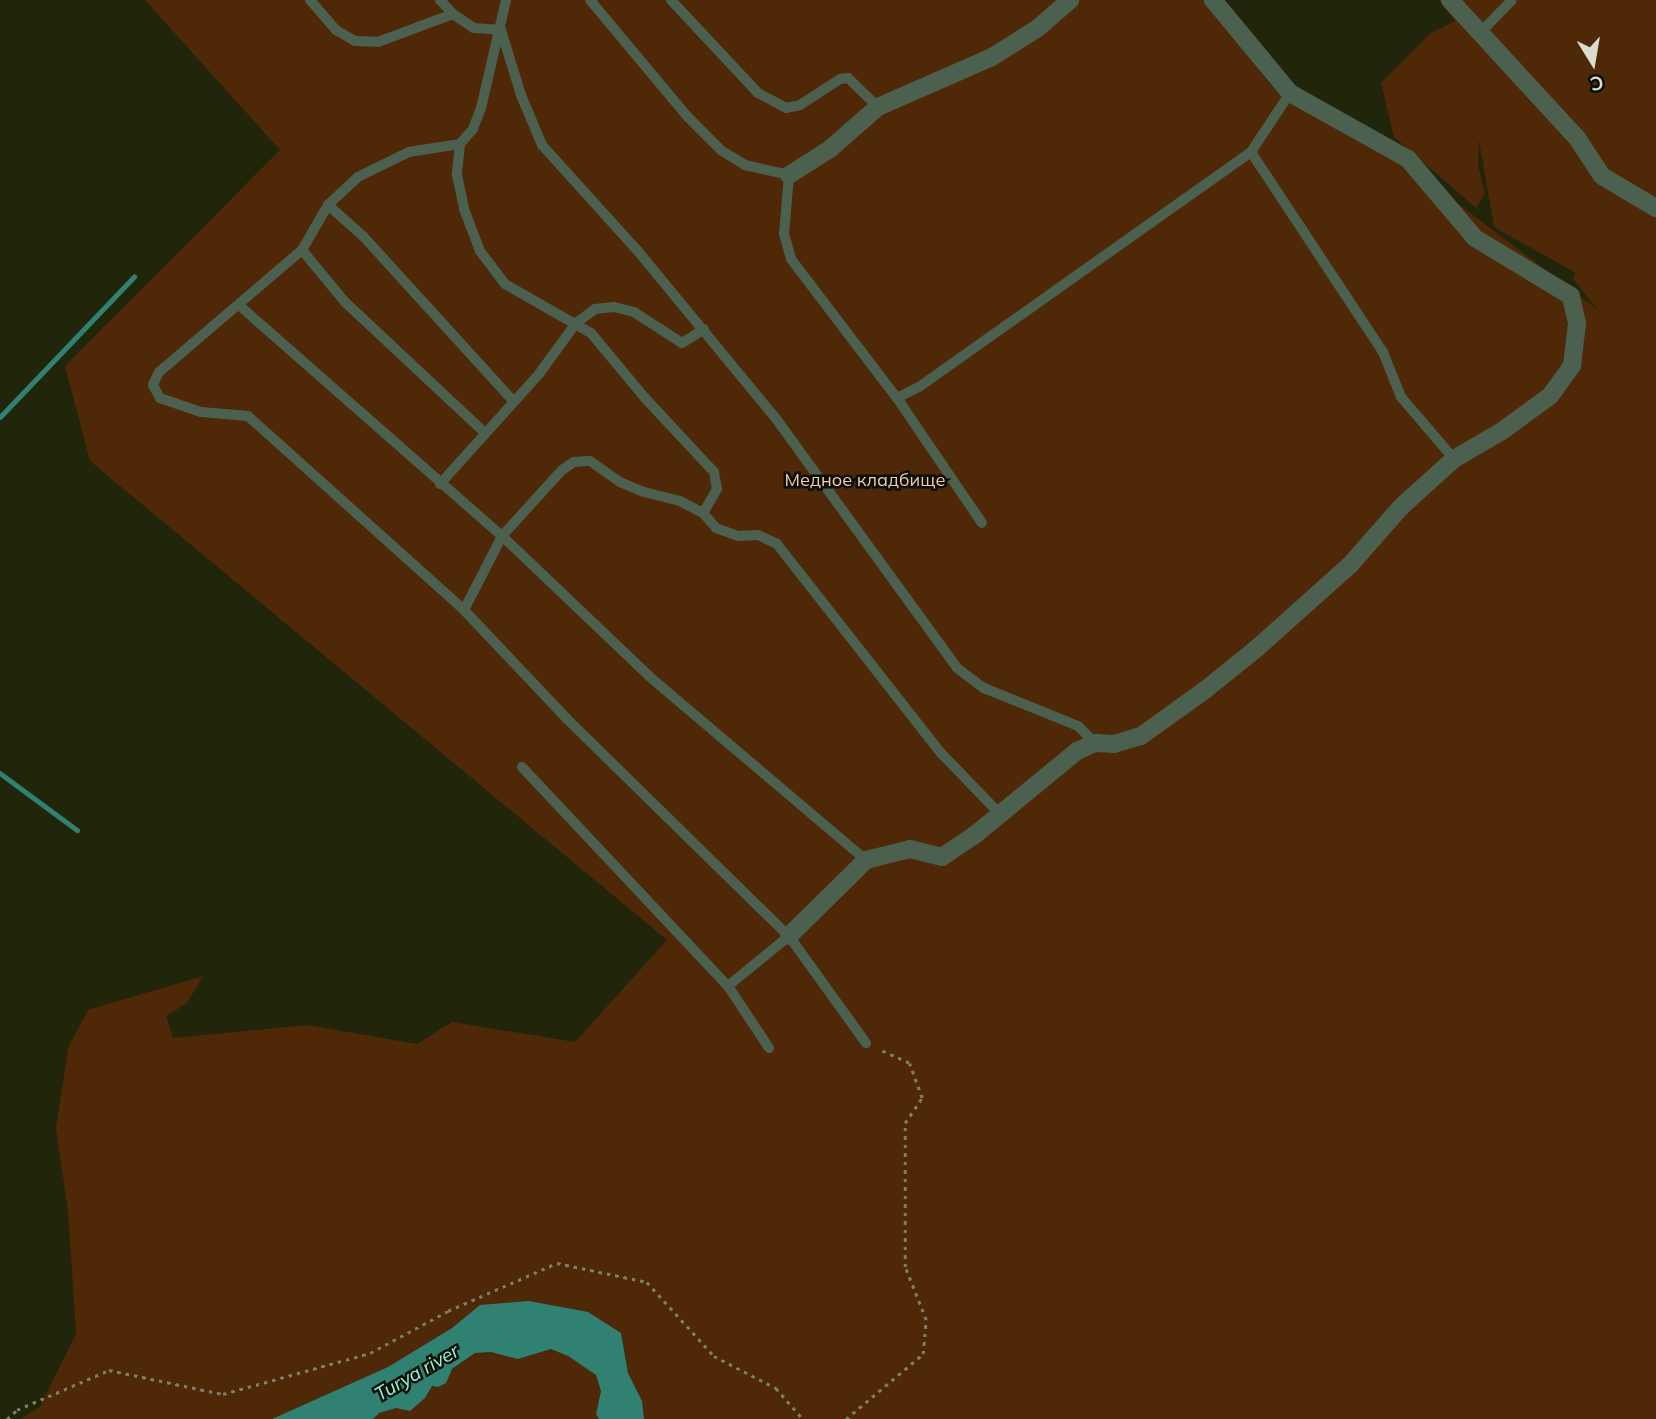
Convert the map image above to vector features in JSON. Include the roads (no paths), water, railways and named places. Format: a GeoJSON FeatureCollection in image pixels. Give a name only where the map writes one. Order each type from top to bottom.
{"type":"FeatureCollection","features":[{"type":"Feature","properties":{"kind":"street"},"geometry":{"type":"LineString","coordinates":[[789,176],[830,149],[878,107],[992,57],[1038,28],[1070,0]]}},
{"type":"Feature","properties":{"kind":"street"},"geometry":{"type":"LineString","coordinates":[[789,936],[866,860],[910,849],[942,857],[1077,751],[1095,743],[1114,744],[1141,736],[1205,690],[1350,565],[1401,507],[1454,459],[1502,431],[1550,396],[1572,366],[1577,323],[1571,296],[1475,238],[1408,159],[1290,93],[1213,0]]}},
{"type":"Feature","properties":{"kind":"street"},"geometry":{"type":"LineString","coordinates":[[1450,0],[1577,138],[1602,176],[1656,208]]}},
{"type":"Feature","properties":{"kind":"lane"},"geometry":{"type":"LineString","coordinates":[[310,0],[335,30],[355,41],[378,42],[453,14]]}},
{"type":"Feature","properties":{"kind":"lane"},"geometry":{"type":"LineString","coordinates":[[440,0],[453,14],[474,28],[501,30]]}},
{"type":"Feature","properties":{"kind":"lane"},"geometry":{"type":"LineString","coordinates":[[506,0],[481,108],[473,129],[460,144],[457,175],[464,209],[480,251],[505,284],[591,333],[645,398],[714,472],[717,489],[703,513]]}},
{"type":"Feature","properties":{"kind":"lane"},"geometry":{"type":"LineString","coordinates":[[590,0],[688,117],[722,150],[745,165],[789,176],[784,234],[791,259],[897,398],[982,523]]}},
{"type":"Feature","properties":{"kind":"lane"},"geometry":{"type":"LineString","coordinates":[[671,0],[758,93],[786,108],[800,106],[840,79],[848,78],[878,107]]}},
{"type":"Feature","properties":{"kind":"lane"},"geometry":{"type":"LineString","coordinates":[[1479,34],[1512,0]]}},
{"type":"Feature","properties":{"kind":"lane"},"geometry":{"type":"LineString","coordinates":[[501,30],[520,95],[542,145],[704,329],[777,420],[957,668],[985,688],[1078,726],[1095,743]]}},
{"type":"Feature","properties":{"kind":"lane"},"geometry":{"type":"LineString","coordinates":[[897,398],[919,387],[1251,152],[1290,93]]}},
{"type":"Feature","properties":{"kind":"lane"},"geometry":{"type":"LineString","coordinates":[[460,144],[409,152],[358,177],[328,205],[302,250],[268,277],[240,306],[159,372],[153,385],[160,398],[201,412],[248,416],[464,610],[566,719],[789,936],[866,1043]]}},
{"type":"Feature","properties":{"kind":"lane"},"geometry":{"type":"LineString","coordinates":[[1251,152],[1383,352],[1401,397],[1454,459]]}},
{"type":"Feature","properties":{"kind":"lane"},"geometry":{"type":"LineString","coordinates":[[328,205],[363,236],[513,401]]}},
{"type":"Feature","properties":{"kind":"lane"},"geometry":{"type":"LineString","coordinates":[[302,250],[345,302],[485,433]]}},
{"type":"Feature","properties":{"kind":"lane"},"geometry":{"type":"LineString","coordinates":[[240,306],[502,536],[650,677],[866,860]]}},
{"type":"Feature","properties":{"kind":"lane"},"geometry":{"type":"LineString","coordinates":[[440,484],[539,374],[576,323],[595,309],[614,307],[634,312],[682,344],[704,329]]}},
{"type":"Feature","properties":{"kind":"lane"},"geometry":{"type":"LineString","coordinates":[[464,610],[502,536],[562,470],[574,461],[590,461],[620,482],[644,492],[680,501],[703,513],[716,528],[738,536],[758,535],[777,544],[941,753],[999,813]]}},
{"type":"Feature","properties":{"kind":"lane"},"geometry":{"type":"LineString","coordinates":[[522,767],[728,986],[769,1048]]}},
{"type":"Feature","properties":{"kind":"lane"},"geometry":{"type":"LineString","coordinates":[[728,986],[789,936]]}},
{"type":"Feature","properties":{"kind":"water","name":"Turya river"},"geometry":{"type":"Polygon","coordinates":[[[529,1301],[588,1312],[621,1333],[628,1373],[642,1401],[644,1419],[599,1419],[596,1414],[601,1391],[596,1375],[568,1356],[551,1349],[518,1359],[491,1352],[475,1353],[452,1369],[446,1383],[438,1387],[432,1386],[425,1398],[410,1411],[396,1408],[379,1413],[373,1419],[272,1419],[388,1367],[452,1328],[480,1305],[529,1301]]]}},
{"type":"Feature","properties":{"kind":"waterway"},"geometry":{"type":"LineString","coordinates":[[0,417],[134,277]]}},
{"type":"Feature","properties":{"kind":"waterway"},"geometry":{"type":"LineString","coordinates":[[0,773],[77,830]]}},
{"type":"Feature","properties":{"kind":"park label","name":"Медное кладбище"},"geometry":{"type":"Point","coordinates":[865,480]}}]}
